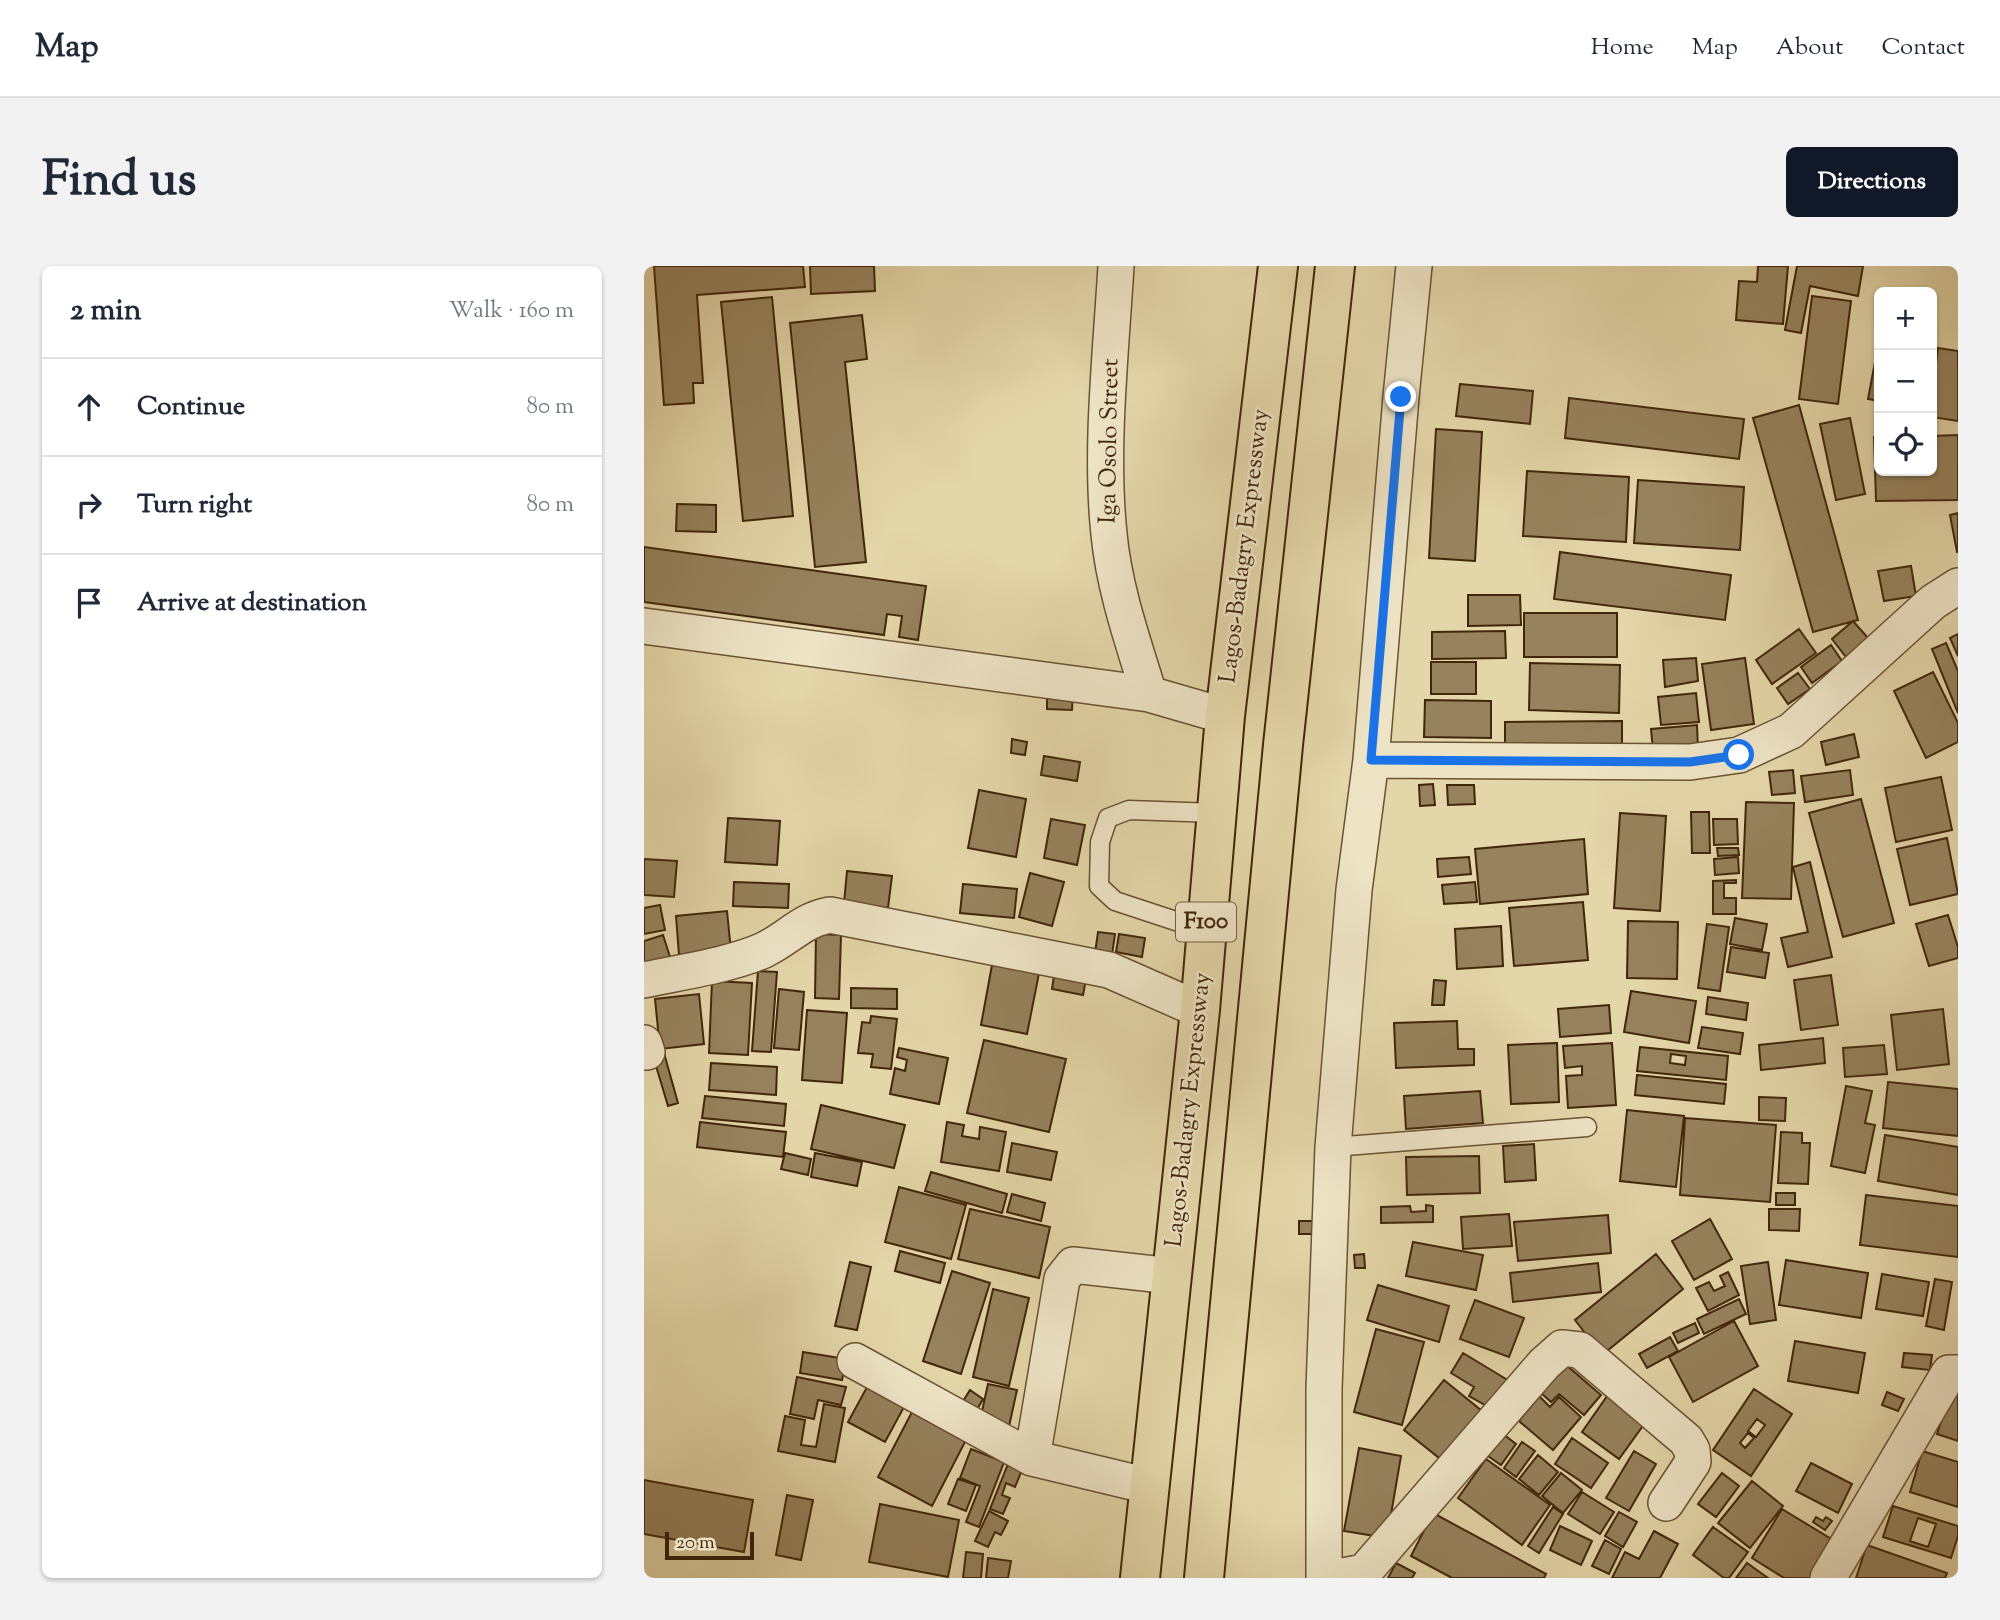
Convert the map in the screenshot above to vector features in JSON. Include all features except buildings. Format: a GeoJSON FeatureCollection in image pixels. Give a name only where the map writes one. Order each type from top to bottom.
{"type":"FeatureCollection","features":[{"type":"Feature","properties":{"kind":"highway","name":"Lagos-Badagry Expressway"},"geometry":{"type":"LineString","coordinates":[[1140,1578],[1200,1010],[1225,716],[1278,266]]}},
{"type":"Feature","properties":{"kind":"highway","name":"F100"},"geometry":{"type":"LineString","coordinates":[[1204,1578],[1283,745],[1335,266]]}},
{"type":"Feature","properties":{"kind":"street","name":"Iga Osolo Street"},"geometry":{"type":"LineString","coordinates":[[1116,266],[1106,473],[1109,534],[1121,600],[1149,694]]}},
{"type":"Feature","properties":{"kind":"street"},"geometry":{"type":"LineString","coordinates":[[1324,1578],[1324,1389],[1334,1147],[1354,890],[1371,760],[1414,266]]}},
{"type":"Feature","properties":{"kind":"street"},"geometry":{"type":"LineString","coordinates":[[1371,760],[1690,762],[1739,755],[1791,731],[1933,602],[1958,586]]}},
{"type":"Feature","properties":{"kind":"street"},"geometry":{"type":"LineString","coordinates":[[644,626],[1149,694],[1225,716]]}},
{"type":"Feature","properties":{"kind":"street"},"geometry":{"type":"LineString","coordinates":[[644,980],[749,956],[767,949],[812,918],[830,915],[1109,970],[1200,1010]]}},
{"type":"Feature","properties":{"kind":"street"},"geometry":{"type":"LineString","coordinates":[[1032,1458],[1062,1279],[1073,1265],[1172,1276]]}},
{"type":"Feature","properties":{"kind":"street"},"geometry":{"type":"LineString","coordinates":[[1333,1578],[1364,1572],[1544,1363],[1562,1348],[1580,1350],[1686,1440],[1692,1450],[1693,1462],[1666,1503]]}},
{"type":"Feature","properties":{"kind":"street"},"geometry":{"type":"LineString","coordinates":[[855,1361],[1032,1458],[1149,1486]]}},
{"type":"Feature","properties":{"kind":"street"},"geometry":{"type":"LineString","coordinates":[[1828,1578],[1949,1373],[1958,1373]]}},
{"type":"Feature","properties":{"kind":"lane"},"geometry":{"type":"LineString","coordinates":[[1206,931],[1115,901],[1098,886],[1100,842],[1108,817],[1129,810],[1216,813]]}},
{"type":"Feature","properties":{"kind":"lane"},"geometry":{"type":"LineString","coordinates":[[1334,1147],[1587,1127]]}},
{"type":"Feature","properties":{"kind":"route"},"geometry":{"type":"LineString","coordinates":[[1401,397],[1371,760],[1690,762],[1739,755]]}}]}
